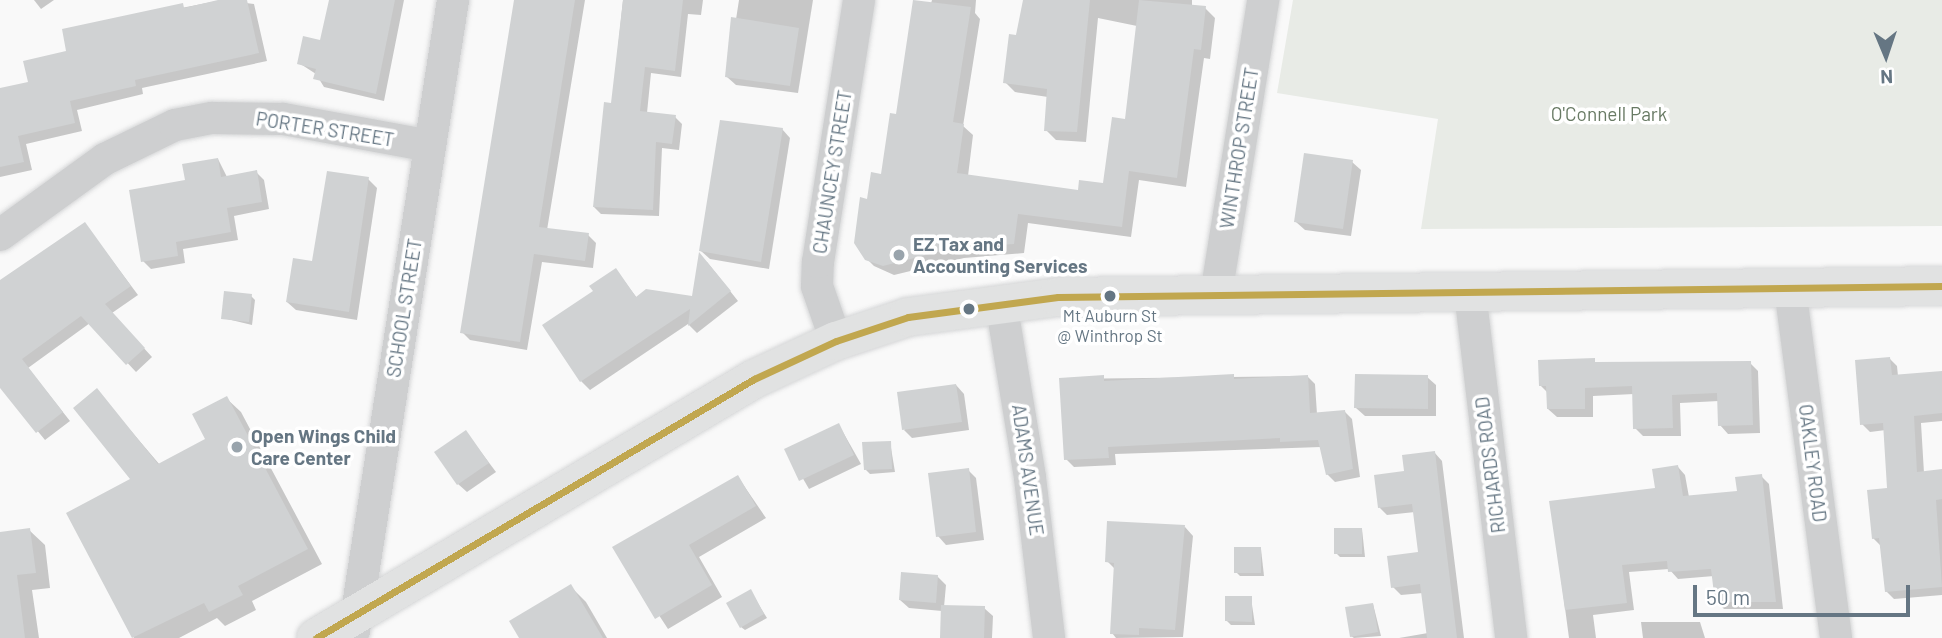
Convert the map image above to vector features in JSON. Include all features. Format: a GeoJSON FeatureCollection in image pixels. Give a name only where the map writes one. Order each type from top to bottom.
{"type":"FeatureCollection","features":[{"type":"Feature","properties":{"kind":"main road"},"geometry":{"type":"LineString","coordinates":[[316,638],[351,630],[712,401],[836,341],[908,317],[1001,302],[1216,295],[1942,286]]}},
{"type":"Feature","properties":{"kind":"street","name":"SCHOOL STREET"},"geometry":{"type":"LineString","coordinates":[[351,630],[453,0]]}},
{"type":"Feature","properties":{"kind":"street","name":"CHAUNCEY STREET"},"geometry":{"type":"LineString","coordinates":[[836,341],[817,286],[818,262],[859,0]]}},
{"type":"Feature","properties":{"kind":"street","name":"WINTHROP STREET"},"geometry":{"type":"LineString","coordinates":[[1216,295],[1262,0]]}},
{"type":"Feature","properties":{"kind":"street","name":"PORTER STREET"},"geometry":{"type":"LineString","coordinates":[[0,235],[105,159],[175,125],[245,116],[283,120],[430,146]]}},
{"type":"Feature","properties":{"kind":"street","name":"OAKLEY ROAD"},"geometry":{"type":"LineString","coordinates":[[1790,288],[1836,638]]}},
{"type":"Feature","properties":{"kind":"street","name":"RICHARDS ROAD"},"geometry":{"type":"LineString","coordinates":[[1470,292],[1511,638]]}},
{"type":"Feature","properties":{"kind":"street","name":"ADAMS AVENUE"},"geometry":{"type":"LineString","coordinates":[[1001,302],[1030,478],[1049,638]]}},
{"type":"Feature","properties":{"kind":"green space","name":"O'Connell Park"},"geometry":{"type":"Polygon","coordinates":[[[1293,0],[1942,0],[1942,226],[1421,229],[1438,119],[1277,93],[1293,0]]]}},
{"type":"Feature","properties":{"kind":"building"},"geometry":{"type":"Polygon","coordinates":[[[218,0],[247,0],[259,53],[135,80],[136,86],[70,101],[75,123],[18,136],[24,162],[0,167],[0,88],[28,82],[23,61],[66,51],[62,29],[183,3],[184,8],[218,0]]]}},
{"type":"Feature","properties":{"kind":"building"},"geometry":{"type":"Polygon","coordinates":[[[329,0],[395,0],[376,94],[313,79],[316,69],[297,64],[303,36],[320,40],[329,0]]]}},
{"type":"Feature","properties":{"kind":"building"},"geometry":{"type":"Polygon","coordinates":[[[514,0],[575,0],[539,227],[589,233],[585,261],[534,254],[520,342],[460,333],[514,0]]]}},
{"type":"Feature","properties":{"kind":"building"},"geometry":{"type":"Polygon","coordinates":[[[623,0],[683,0],[675,71],[645,67],[640,111],[676,115],[672,144],[656,142],[653,210],[593,207],[604,102],[611,103],[623,0]]]}},
{"type":"Feature","properties":{"kind":"building"},"geometry":{"type":"Polygon","coordinates":[[[913,0],[971,7],[953,122],[964,124],[957,173],[1078,190],[1079,180],[1103,183],[1112,117],[1125,119],[1139,0],[1206,6],[1201,50],[1194,49],[1177,178],[1129,171],[1122,227],[1018,214],[1014,244],[953,248],[883,266],[865,260],[854,243],[860,197],[867,199],[871,172],[881,174],[890,113],[896,114],[913,0]]]}},
{"type":"Feature","properties":{"kind":"building"},"geometry":{"type":"Polygon","coordinates":[[[1023,0],[1090,0],[1077,132],[1044,131],[1047,89],[1003,83],[1009,34],[1016,35],[1023,0]]]}},
{"type":"Feature","properties":{"kind":"building"},"geometry":{"type":"Polygon","coordinates":[[[731,17],[799,28],[790,86],[725,77],[731,17]]]}},
{"type":"Feature","properties":{"kind":"building"},"geometry":{"type":"Polygon","coordinates":[[[720,120],[783,128],[761,262],[699,251],[720,120]]]}},
{"type":"Feature","properties":{"kind":"building"},"geometry":{"type":"Polygon","coordinates":[[[1304,153],[1353,160],[1343,229],[1294,222],[1304,153]]]}},
{"type":"Feature","properties":{"kind":"building"},"geometry":{"type":"Polygon","coordinates":[[[218,158],[221,177],[257,170],[262,202],[227,208],[231,232],[176,242],[178,256],[141,262],[129,190],[185,180],[182,164],[218,158]]]}},
{"type":"Feature","properties":{"kind":"building"},"geometry":{"type":"Polygon","coordinates":[[[327,171],[369,177],[349,312],[286,302],[293,258],[312,261],[327,171]]]}},
{"type":"Feature","properties":{"kind":"building"},"geometry":{"type":"Polygon","coordinates":[[[85,222],[131,286],[105,304],[145,348],[126,365],[81,316],[22,359],[63,412],[36,433],[0,388],[0,280],[85,222]]]}},
{"type":"Feature","properties":{"kind":"building"},"geometry":{"type":"Polygon","coordinates":[[[699,252],[731,291],[688,326],[690,309],[580,382],[542,325],[593,291],[589,286],[616,268],[636,297],[646,289],[692,296],[699,252]]]}},
{"type":"Feature","properties":{"kind":"building"},"geometry":{"type":"Polygon","coordinates":[[[224,291],[252,294],[249,322],[221,319],[224,291]]]}},
{"type":"Feature","properties":{"kind":"building"},"geometry":{"type":"Polygon","coordinates":[[[1890,357],[1892,375],[1942,371],[1942,413],[1914,416],[1917,472],[1942,469],[1942,499],[1936,500],[1942,587],[1885,592],[1879,538],[1872,539],[1867,490],[1887,488],[1883,423],[1860,425],[1855,360],[1890,357]]]}},
{"type":"Feature","properties":{"kind":"building"},"geometry":{"type":"Polygon","coordinates":[[[1595,358],[1595,362],[1751,361],[1753,425],[1718,426],[1717,393],[1672,395],[1673,428],[1633,429],[1632,386],[1585,388],[1585,409],[1547,409],[1546,386],[1539,386],[1538,360],[1595,358]]]}},
{"type":"Feature","properties":{"kind":"building"},"geometry":{"type":"Polygon","coordinates":[[[1234,374],[1234,379],[1308,375],[1310,413],[1345,410],[1353,469],[1326,475],[1318,440],[1280,442],[1280,438],[1108,447],[1109,458],[1064,460],[1059,378],[1104,375],[1104,381],[1234,374]]]}},
{"type":"Feature","properties":{"kind":"building"},"geometry":{"type":"Polygon","coordinates":[[[1355,374],[1428,375],[1428,409],[1354,408],[1355,374]]]}},
{"type":"Feature","properties":{"kind":"building"},"geometry":{"type":"Polygon","coordinates":[[[956,384],[962,422],[902,430],[897,392],[956,384]]]}},
{"type":"Feature","properties":{"kind":"building"},"geometry":{"type":"Polygon","coordinates":[[[97,388],[158,464],[205,439],[192,414],[227,396],[308,549],[238,586],[243,595],[209,612],[204,603],[132,638],[66,513],[130,479],[73,408],[97,388]]]}},
{"type":"Feature","properties":{"kind":"building"},"geometry":{"type":"Polygon","coordinates":[[[839,423],[854,455],[799,481],[784,449],[839,423]]]}},
{"type":"Feature","properties":{"kind":"building"},"geometry":{"type":"Polygon","coordinates":[[[466,430],[489,463],[457,485],[434,452],[466,430]]]}},
{"type":"Feature","properties":{"kind":"building"},"geometry":{"type":"Polygon","coordinates":[[[891,441],[892,469],[864,470],[862,442],[891,441]]]}},
{"type":"Feature","properties":{"kind":"building"},"geometry":{"type":"Polygon","coordinates":[[[1435,451],[1457,638],[1427,638],[1420,584],[1391,588],[1387,556],[1418,552],[1412,504],[1378,508],[1374,475],[1404,471],[1402,455],[1435,451]]]}},
{"type":"Feature","properties":{"kind":"building"},"geometry":{"type":"Polygon","coordinates":[[[1678,465],[1683,496],[1737,491],[1735,477],[1762,474],[1776,602],[1715,602],[1711,569],[1668,572],[1667,561],[1622,565],[1627,603],[1565,610],[1549,501],[1655,488],[1652,469],[1678,465]]]}},
{"type":"Feature","properties":{"kind":"building"},"geometry":{"type":"Polygon","coordinates":[[[969,468],[976,532],[936,537],[928,473],[969,468]]]}},
{"type":"Feature","properties":{"kind":"building"},"geometry":{"type":"Polygon","coordinates":[[[738,475],[756,506],[689,545],[712,585],[655,619],[612,547],[738,475]]]}},
{"type":"Feature","properties":{"kind":"building"},"geometry":{"type":"Polygon","coordinates":[[[1107,521],[1185,525],[1175,630],[1139,628],[1139,635],[1110,634],[1114,563],[1105,562],[1107,521]]]}},
{"type":"Feature","properties":{"kind":"building"},"geometry":{"type":"Polygon","coordinates":[[[30,528],[36,573],[17,575],[25,638],[0,638],[0,532],[30,528]]]}},
{"type":"Feature","properties":{"kind":"building"},"geometry":{"type":"Polygon","coordinates":[[[1334,528],[1362,528],[1362,554],[1334,554],[1334,528]]]}},
{"type":"Feature","properties":{"kind":"building"},"geometry":{"type":"Polygon","coordinates":[[[1234,547],[1261,547],[1261,573],[1234,573],[1234,547]]]}},
{"type":"Feature","properties":{"kind":"building"},"geometry":{"type":"Polygon","coordinates":[[[901,572],[938,575],[936,603],[899,600],[901,572]]]}},
{"type":"Feature","properties":{"kind":"building"},"geometry":{"type":"Polygon","coordinates":[[[571,584],[603,638],[519,638],[509,621],[571,584]]]}},
{"type":"Feature","properties":{"kind":"building"},"geometry":{"type":"Polygon","coordinates":[[[751,589],[764,614],[740,628],[726,603],[751,589]]]}},
{"type":"Feature","properties":{"kind":"building"},"geometry":{"type":"Polygon","coordinates":[[[1225,596],[1252,596],[1252,622],[1225,621],[1225,596]]]}},
{"type":"Feature","properties":{"kind":"building"},"geometry":{"type":"Polygon","coordinates":[[[1373,603],[1378,632],[1350,637],[1345,607],[1373,603]]]}},
{"type":"Feature","properties":{"kind":"building"},"geometry":{"type":"Polygon","coordinates":[[[941,605],[985,606],[984,638],[940,638],[941,605]]]}},
{"type":"Feature","properties":{"kind":"transit line"},"geometry":{"type":"LineString","coordinates":[[316,638],[754,379],[836,341],[908,317],[1058,297],[1942,286]]}},
{"type":"Feature","properties":{"kind":"place","name":"EZ Tax and Accounting Services"},"geometry":{"type":"Point","coordinates":[899,255]}},
{"type":"Feature","properties":{"kind":"place","name":"Mt Auburn St @ Winthrop St"},"geometry":{"type":"Point","coordinates":[1110,296]}},
{"type":"Feature","properties":{"kind":"place","name":"Open Wings Child Care Center"},"geometry":{"type":"Point","coordinates":[237,447]}}]}
